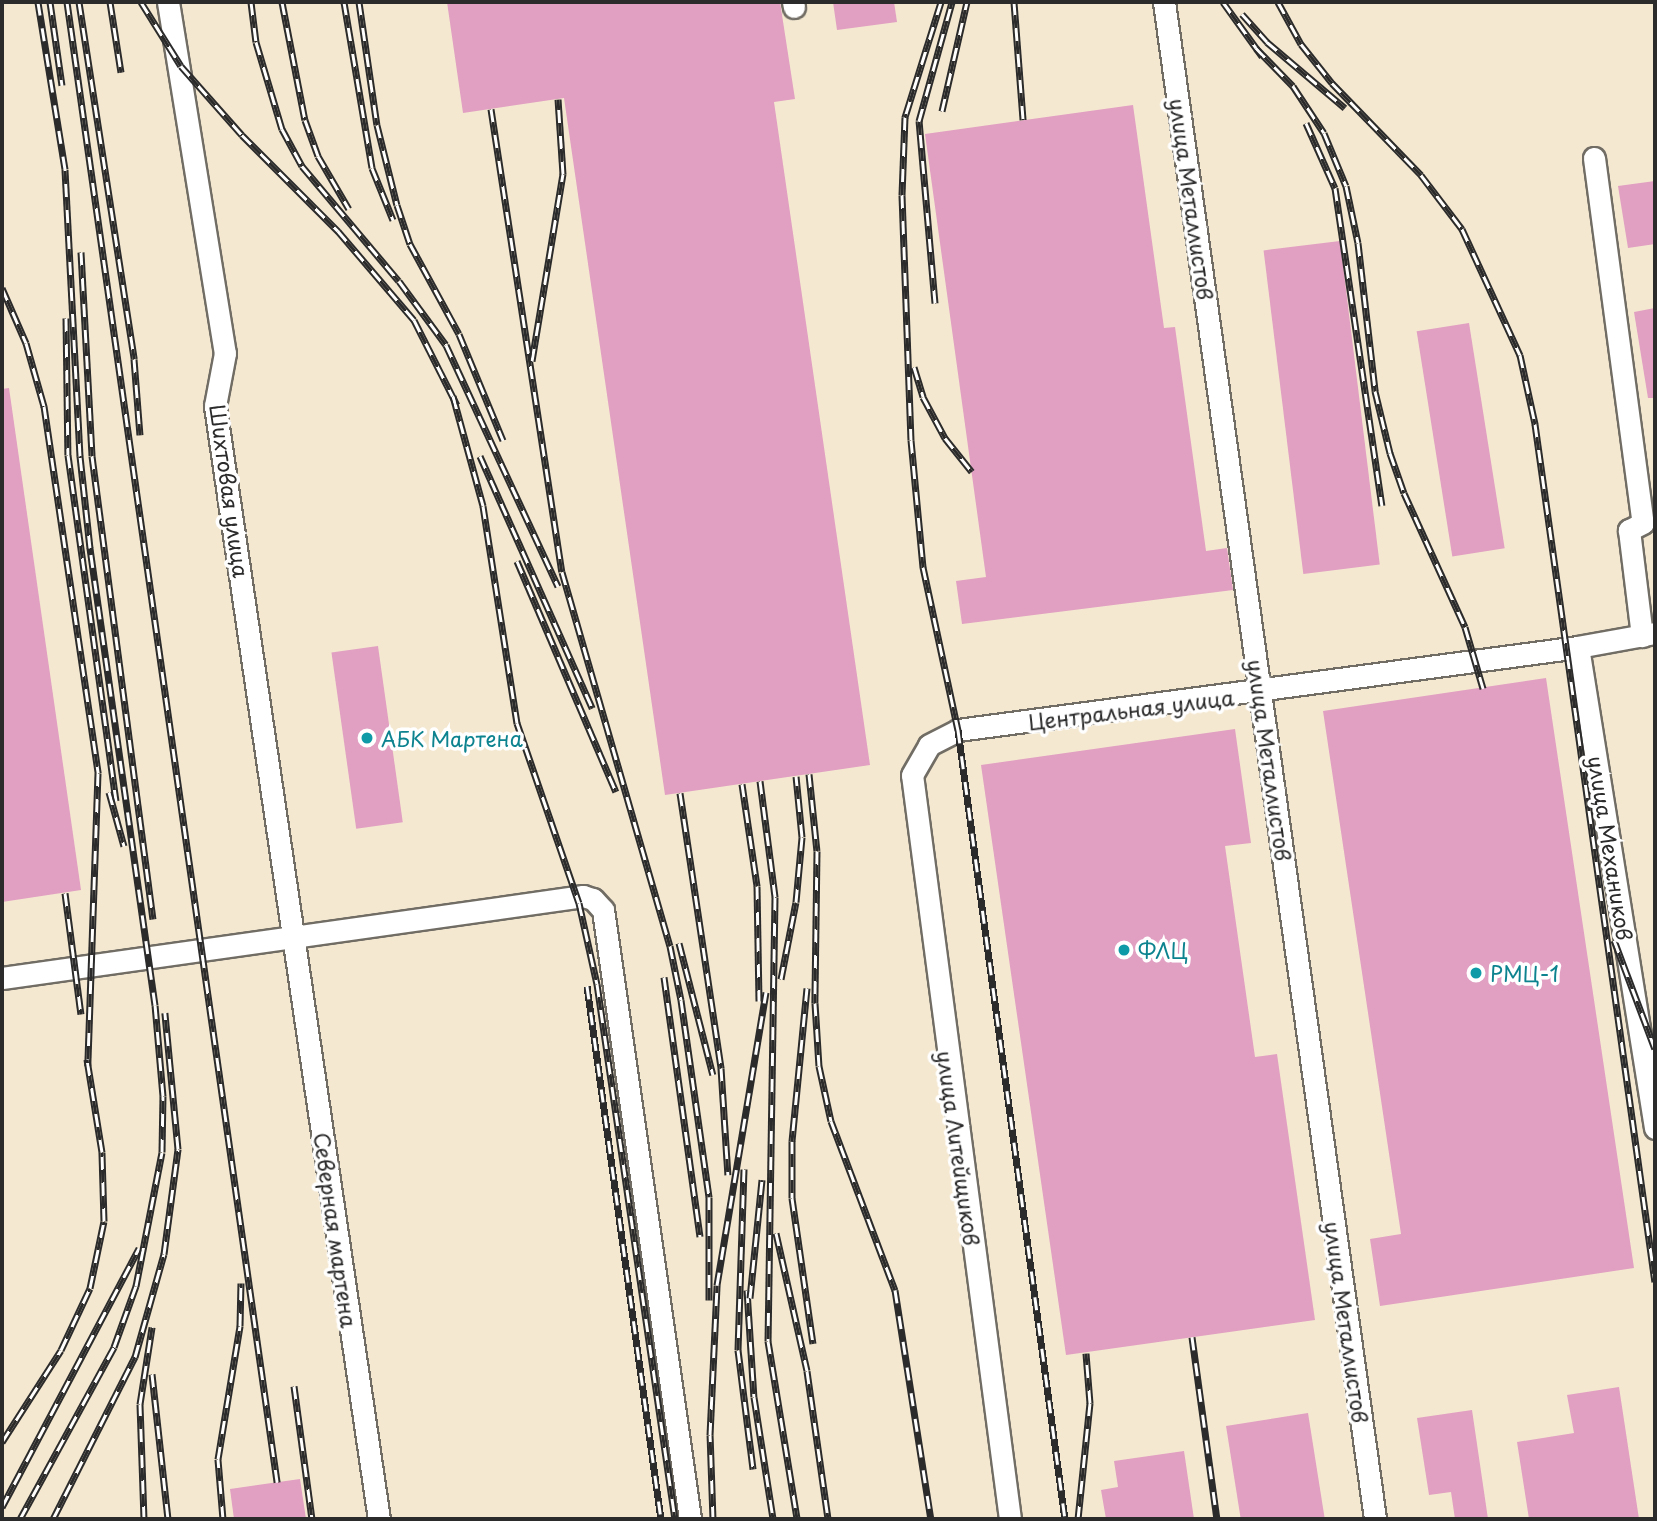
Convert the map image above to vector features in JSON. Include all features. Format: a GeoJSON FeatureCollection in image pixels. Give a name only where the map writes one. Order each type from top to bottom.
{"type":"FeatureCollection","features":[{"type":"Feature","properties":{"kind":"street","name":"Шихтовая улица"},"geometry":{"type":"LineString","coordinates":[[168,2],[225,353],[215,406],[293,940]]}},
{"type":"Feature","properties":{"kind":"street","name":"улица Металлистов"},"geometry":{"type":"LineString","coordinates":[[1164,2],[1375,1519]]}},
{"type":"Feature","properties":{"kind":"street"},"geometry":{"type":"LineString","coordinates":[[1578,647],[1648,634],[1629,530],[1643,523],[1594,158]]}},
{"type":"Feature","properties":{"kind":"street","name":"Центральная улица"},"geometry":{"type":"LineString","coordinates":[[912,775],[929,745],[958,730],[1261,693],[1578,647]]}},
{"type":"Feature","properties":{"kind":"street","name":"улица Механиков"},"geometry":{"type":"LineString","coordinates":[[1578,647],[1655,1128]]}},
{"type":"Feature","properties":{"kind":"street","name":"улица Литейщиков"},"geometry":{"type":"LineString","coordinates":[[912,775],[1010,1519]]}},
{"type":"Feature","properties":{"kind":"street"},"geometry":{"type":"LineString","coordinates":[[2,978],[293,940],[583,896],[603,910],[690,1519]]}},
{"type":"Feature","properties":{"kind":"street","name":"Северная мартена"},"geometry":{"type":"LineString","coordinates":[[293,940],[379,1519]]}},
{"type":"Feature","properties":{"kind":"building"},"geometry":{"type":"Polygon","coordinates":[[[447,2],[780,2],[795,99],[774,102],[870,765],[665,795],[564,98],[463,113],[447,2]]]}},
{"type":"Feature","properties":{"kind":"building"},"geometry":{"type":"Polygon","coordinates":[[[833,2],[894,2],[897,22],[837,30],[833,2]]]}},
{"type":"Feature","properties":{"kind":"building"},"geometry":{"type":"Polygon","coordinates":[[[1133,105],[1164,328],[1175,327],[1206,551],[1227,548],[1233,590],[962,624],[956,581],[986,577],[925,134],[1133,105]]]}},
{"type":"Feature","properties":{"kind":"building"},"geometry":{"type":"Polygon","coordinates":[[[1655,181],[1655,244],[1628,248],[1618,186],[1655,181]]]}},
{"type":"Feature","properties":{"kind":"building"},"geometry":{"type":"Polygon","coordinates":[[[1340,241],[1380,565],[1303,574],[1264,250],[1340,241]]]}},
{"type":"Feature","properties":{"kind":"building"},"geometry":{"type":"Polygon","coordinates":[[[1655,308],[1655,398],[1648,398],[1634,312],[1655,308]]]}},
{"type":"Feature","properties":{"kind":"building"},"geometry":{"type":"Polygon","coordinates":[[[1469,323],[1505,548],[1452,556],[1417,331],[1469,323]]]}},
{"type":"Feature","properties":{"kind":"building"},"geometry":{"type":"Polygon","coordinates":[[[9,388],[81,890],[2,902],[2,389],[9,388]]]}},
{"type":"Feature","properties":{"kind":"building","name":"АБК Мартена"},"geometry":{"type":"Polygon","coordinates":[[[378,646],[403,822],[356,829],[331,653],[378,646]]]}},
{"type":"Feature","properties":{"kind":"building","name":"РМЦ-1"},"geometry":{"type":"Polygon","coordinates":[[[1546,678],[1634,1268],[1380,1306],[1370,1239],[1401,1234],[1323,711],[1546,678]]]}},
{"type":"Feature","properties":{"kind":"building","name":"ФЛЦ"},"geometry":{"type":"Polygon","coordinates":[[[1235,729],[1251,843],[1225,846],[1255,1057],[1277,1054],[1315,1320],[1066,1355],[981,765],[1235,729]]]}},
{"type":"Feature","properties":{"kind":"building"},"geometry":{"type":"Polygon","coordinates":[[[1619,1387],[1639,1519],[1529,1519],[1517,1442],[1574,1433],[1567,1395],[1619,1387]]]}},
{"type":"Feature","properties":{"kind":"building"},"geometry":{"type":"Polygon","coordinates":[[[1472,1410],[1488,1519],[1455,1519],[1451,1492],[1429,1495],[1417,1418],[1472,1410]]]}},
{"type":"Feature","properties":{"kind":"building"},"geometry":{"type":"Polygon","coordinates":[[[1308,1413],[1325,1519],[1241,1519],[1226,1426],[1308,1413]]]}},
{"type":"Feature","properties":{"kind":"building"},"geometry":{"type":"Polygon","coordinates":[[[1184,1451],[1194,1519],[1106,1519],[1101,1490],[1118,1487],[1114,1461],[1184,1451]]]}},
{"type":"Feature","properties":{"kind":"building"},"geometry":{"type":"Polygon","coordinates":[[[300,1479],[306,1519],[234,1519],[230,1489],[300,1479]]]}},
{"type":"Feature","properties":{"kind":"railway"},"geometry":{"type":"LineString","coordinates":[[20,1519],[114,1347],[136,1286],[162,1152],[163,1096],[155,1005],[90,548],[80,456],[65,169],[38,2]]}},
{"type":"Feature","properties":{"kind":"railway"},"geometry":{"type":"LineString","coordinates":[[50,2],[62,85]]}},
{"type":"Feature","properties":{"kind":"railway"},"geometry":{"type":"LineString","coordinates":[[67,2],[277,1482]]}},
{"type":"Feature","properties":{"kind":"railway"},"geometry":{"type":"LineString","coordinates":[[79,2],[134,359],[140,435]]}},
{"type":"Feature","properties":{"kind":"railway"},"geometry":{"type":"LineString","coordinates":[[110,2],[121,72]]}},
{"type":"Feature","properties":{"kind":"railway"},"geometry":{"type":"LineString","coordinates":[[141,2],[181,66],[242,135],[338,231],[414,320],[457,405]]}},
{"type":"Feature","properties":{"kind":"railway"},"geometry":{"type":"LineString","coordinates":[[251,2],[256,42],[282,129],[302,166],[399,281],[446,345],[558,586]]}},
{"type":"Feature","properties":{"kind":"railway"},"geometry":{"type":"LineString","coordinates":[[282,2],[305,120],[318,156],[349,209]]}},
{"type":"Feature","properties":{"kind":"railway"},"geometry":{"type":"LineString","coordinates":[[344,2],[372,168],[393,220]]}},
{"type":"Feature","properties":{"kind":"railway"},"geometry":{"type":"LineString","coordinates":[[359,2],[377,125],[397,205],[410,244],[459,334],[503,440]]}},
{"type":"Feature","properties":{"kind":"railway"},"geometry":{"type":"LineString","coordinates":[[941,2],[905,117],[902,195],[911,440],[923,567],[958,730],[1065,1519]]}},
{"type":"Feature","properties":{"kind":"railway"},"geometry":{"type":"LineString","coordinates":[[935,303],[919,121],[952,2]]}},
{"type":"Feature","properties":{"kind":"railway"},"geometry":{"type":"LineString","coordinates":[[942,111],[967,2]]}},
{"type":"Feature","properties":{"kind":"railway"},"geometry":{"type":"LineString","coordinates":[[1014,2],[1023,120]]}},
{"type":"Feature","properties":{"kind":"railway"},"geometry":{"type":"LineString","coordinates":[[1223,2],[1262,56]]}},
{"type":"Feature","properties":{"kind":"railway"},"geometry":{"type":"LineString","coordinates":[[1278,2],[1301,44],[1332,83],[1421,175],[1462,229],[1520,355],[1535,424],[1655,1282]]}},
{"type":"Feature","properties":{"kind":"railway"},"geometry":{"type":"LineString","coordinates":[[1242,14],[1267,42],[1345,108]]}},
{"type":"Feature","properties":{"kind":"railway"},"geometry":{"type":"LineString","coordinates":[[1256,48],[1293,86],[1324,133],[1346,186],[1358,243],[1375,391],[1390,453],[1404,493],[1465,627],[1483,688]]}},
{"type":"Feature","properties":{"kind":"railway"},"geometry":{"type":"LineString","coordinates":[[532,361],[563,174],[558,99]]}},
{"type":"Feature","properties":{"kind":"railway"},"geometry":{"type":"LineString","coordinates":[[491,109],[562,572],[670,946],[681,1000],[709,1197],[709,1300]]}},
{"type":"Feature","properties":{"kind":"railway"},"geometry":{"type":"LineString","coordinates":[[1306,123],[1335,188],[1382,506]]}},
{"type":"Feature","properties":{"kind":"railway"},"geometry":{"type":"LineString","coordinates":[[81,252],[92,456],[153,919]]}},
{"type":"Feature","properties":{"kind":"railway"},"geometry":{"type":"LineString","coordinates":[[2,288],[26,343],[44,406],[98,773],[88,1066]]}},
{"type":"Feature","properties":{"kind":"railway"},"geometry":{"type":"LineString","coordinates":[[66,318],[68,455],[116,801]]}},
{"type":"Feature","properties":{"kind":"railway"},"geometry":{"type":"LineString","coordinates":[[914,367],[923,397],[945,438],[972,472]]}},
{"type":"Feature","properties":{"kind":"railway"},"geometry":{"type":"LineString","coordinates":[[453,396],[483,506],[517,723],[579,903],[597,984],[675,1519]]}},
{"type":"Feature","properties":{"kind":"railway"},"geometry":{"type":"LineString","coordinates":[[480,456],[592,708]]}},
{"type":"Feature","properties":{"kind":"railway"},"geometry":{"type":"LineString","coordinates":[[517,561],[616,792]]}},
{"type":"Feature","properties":{"kind":"railway"},"geometry":{"type":"LineString","coordinates":[[809,774],[817,851],[815,1003],[819,1066],[831,1121],[895,1290],[931,1519]]}},
{"type":"Feature","properties":{"kind":"railway"},"geometry":{"type":"LineString","coordinates":[[781,979],[796,902],[802,837],[796,776]]}},
{"type":"Feature","properties":{"kind":"railway"},"geometry":{"type":"LineString","coordinates":[[760,781],[775,897],[768,1341],[797,1519]]}},
{"type":"Feature","properties":{"kind":"railway"},"geometry":{"type":"LineString","coordinates":[[742,784],[757,886],[759,1001]]}},
{"type":"Feature","properties":{"kind":"railway"},"geometry":{"type":"LineString","coordinates":[[109,792],[124,846]]}},
{"type":"Feature","properties":{"kind":"railway"},"geometry":{"type":"LineString","coordinates":[[680,793],[721,1068],[728,1175]]}},
{"type":"Feature","properties":{"kind":"railway"},"geometry":{"type":"LineString","coordinates":[[65,893],[81,1014]]}},
{"type":"Feature","properties":{"kind":"railway"},"geometry":{"type":"LineString","coordinates":[[1614,940],[1655,1049]]}},
{"type":"Feature","properties":{"kind":"railway"},"geometry":{"type":"LineString","coordinates":[[679,943],[713,1075]]}},
{"type":"Feature","properties":{"kind":"railway"},"geometry":{"type":"LineString","coordinates":[[664,977],[700,1237]]}},
{"type":"Feature","properties":{"kind":"railway"},"geometry":{"type":"LineString","coordinates":[[587,986],[661,1519]]}},
{"type":"Feature","properties":{"kind":"railway"},"geometry":{"type":"LineString","coordinates":[[807,988],[792,1141],[792,1198],[813,1343]]}},
{"type":"Feature","properties":{"kind":"railway"},"geometry":{"type":"LineString","coordinates":[[713,1519],[710,1435],[717,1285],[766,992]]}},
{"type":"Feature","properties":{"kind":"railway"},"geometry":{"type":"LineString","coordinates":[[53,1519],[135,1357],[164,1254],[178,1149],[165,1013]]}},
{"type":"Feature","properties":{"kind":"railway"},"geometry":{"type":"LineString","coordinates":[[2,1442],[61,1350],[90,1288],[104,1221],[102,1152],[87,1059]]}},
{"type":"Feature","properties":{"kind":"railway"},"geometry":{"type":"LineString","coordinates":[[744,1169],[738,1350],[753,1469]]}},
{"type":"Feature","properties":{"kind":"railway"},"geometry":{"type":"LineString","coordinates":[[750,1298],[762,1180]]}},
{"type":"Feature","properties":{"kind":"railway"},"geometry":{"type":"LineString","coordinates":[[776,1233],[807,1371],[828,1519]]}},
{"type":"Feature","properties":{"kind":"railway"},"geometry":{"type":"LineString","coordinates":[[2,1507],[139,1248]]}},
{"type":"Feature","properties":{"kind":"railway"},"geometry":{"type":"LineString","coordinates":[[223,1519],[218,1459],[240,1326],[241,1283]]}},
{"type":"Feature","properties":{"kind":"railway"},"geometry":{"type":"LineString","coordinates":[[747,1290],[754,1397],[773,1519]]}},
{"type":"Feature","properties":{"kind":"railway"},"geometry":{"type":"LineString","coordinates":[[144,1519],[140,1404],[152,1327]]}},
{"type":"Feature","properties":{"kind":"railway"},"geometry":{"type":"LineString","coordinates":[[1192,1337],[1217,1519]]}},
{"type":"Feature","properties":{"kind":"railway"},"geometry":{"type":"LineString","coordinates":[[1078,1519],[1090,1403],[1086,1353]]}},
{"type":"Feature","properties":{"kind":"railway"},"geometry":{"type":"LineString","coordinates":[[152,1374],[168,1519]]}},
{"type":"Feature","properties":{"kind":"railway"},"geometry":{"type":"LineString","coordinates":[[294,1386],[312,1519]]}},
{"type":"Feature","properties":{"kind":"place","name":"АБК Мартена"},"geometry":{"type":"Point","coordinates":[367,738]}},
{"type":"Feature","properties":{"kind":"place","name":"ФЛЦ"},"geometry":{"type":"Point","coordinates":[1124,950]}},
{"type":"Feature","properties":{"kind":"place","name":"РМЦ-1"},"geometry":{"type":"Point","coordinates":[1476,973]}}]}
